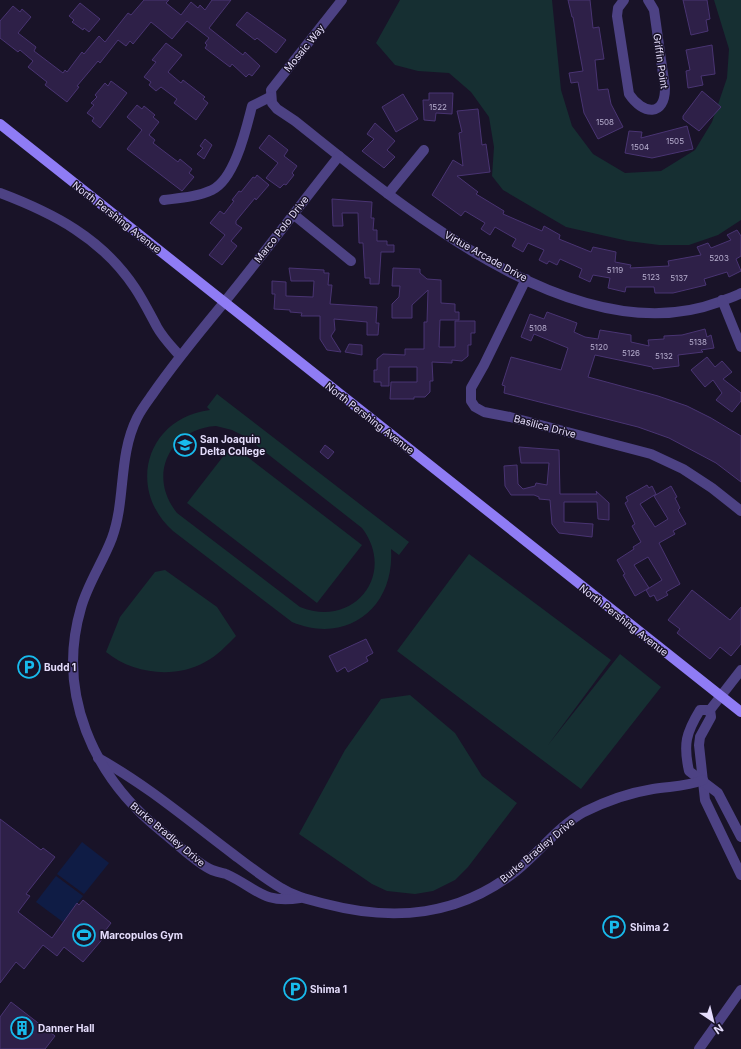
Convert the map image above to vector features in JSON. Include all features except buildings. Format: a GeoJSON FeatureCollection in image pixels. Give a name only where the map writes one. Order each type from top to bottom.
{"type":"FeatureCollection","features":[{"type":"Feature","properties":{"kind":"main road","name":"North Pershing Avenue"},"geometry":{"type":"LineString","coordinates":[[0,124],[720,697],[741,712]]}},
{"type":"Feature","properties":{"kind":"street","name":"Mosaic Way"},"geometry":{"type":"LineString","coordinates":[[270,97],[273,85],[291,66],[342,0]]}},
{"type":"Feature","properties":{"kind":"street","name":"Griffin Point"},"geometry":{"type":"LineString","coordinates":[[624,0],[618,8],[617,16],[629,94],[635,103],[642,109],[651,110],[660,106],[665,98],[665,88],[654,10],[648,0]]}},
{"type":"Feature","properties":{"kind":"street","name":"Virtue Arcade Drive"},"geometry":{"type":"LineString","coordinates":[[270,97],[277,109],[388,194],[438,230],[484,258],[578,301],[607,309],[642,314],[687,311],[741,293]]}},
{"type":"Feature","properties":{"kind":"street"},"geometry":{"type":"LineString","coordinates":[[164,200],[194,196],[213,189],[224,181],[245,136],[252,106],[270,97]]}},
{"type":"Feature","properties":{"kind":"street"},"geometry":{"type":"LineString","coordinates":[[388,194],[424,150]]}},
{"type":"Feature","properties":{"kind":"street","name":"Marco Polo Drive"},"geometry":{"type":"LineString","coordinates":[[224,302],[339,156]]}},
{"type":"Feature","properties":{"kind":"street"},"geometry":{"type":"LineString","coordinates":[[0,193],[45,212],[85,235],[114,261],[134,286],[157,327],[180,356]]}},
{"type":"Feature","properties":{"kind":"street"},"geometry":{"type":"LineString","coordinates":[[293,214],[351,261]]}},
{"type":"Feature","properties":{"kind":"street","name":"Basilica Drive"},"geometry":{"type":"LineString","coordinates":[[526,278],[484,365],[471,388],[471,401],[475,407],[484,412],[510,417],[651,454],[683,469],[712,488],[741,511]]}},
{"type":"Feature","properties":{"kind":"street"},"geometry":{"type":"LineString","coordinates":[[722,300],[741,347]]}},
{"type":"Feature","properties":{"kind":"street","name":"Burke Bradley Drive"},"geometry":{"type":"LineString","coordinates":[[224,302],[180,356],[137,417],[133,426],[124,468],[120,511],[112,539],[89,585],[76,629],[73,659],[76,694],[82,723],[108,777],[125,799],[151,823],[211,870],[226,875],[270,898],[285,900],[300,898]]}},
{"type":"Feature","properties":{"kind":"street"},"geometry":{"type":"LineString","coordinates":[[741,670],[710,710],[711,717],[700,737],[699,745],[705,800],[741,875]]}},
{"type":"Feature","properties":{"kind":"street"},"geometry":{"type":"LineString","coordinates":[[710,710],[700,710],[690,727],[686,741],[686,754],[689,771],[703,780],[718,793],[741,838]]}},
{"type":"Feature","properties":{"kind":"street","name":"Burke Bradley Drive"},"geometry":{"type":"LineString","coordinates":[[98,758],[157,796],[270,881],[300,898],[353,910],[393,915],[408,914],[448,906],[480,894],[498,884],[517,870],[546,842],[582,813],[626,795],[653,789],[688,786],[703,780]]}},
{"type":"Feature","properties":{"kind":"street"},"geometry":{"type":"LineString","coordinates":[[699,1049],[741,990]]}},
{"type":"Feature","properties":{"kind":"green space"},"geometry":{"type":"Polygon","coordinates":[[[400,0],[552,0],[561,90],[572,126],[593,154],[625,173],[661,171],[695,150],[712,122],[727,78],[729,49],[714,0],[741,0],[741,220],[718,235],[689,245],[659,245],[628,241],[566,227],[503,190],[492,176],[494,147],[489,117],[471,92],[449,73],[418,71],[395,65],[376,43],[400,0]]]}},
{"type":"Feature","properties":{"kind":"green space"},"geometry":{"type":"Polygon","coordinates":[[[217,394],[409,542],[399,555],[391,549],[390,570],[385,589],[376,604],[364,616],[349,625],[331,629],[312,628],[292,622],[173,531],[158,514],[150,496],[147,476],[150,458],[158,441],[171,426],[188,416],[210,410],[207,407],[217,394]],[[216,426],[200,429],[186,436],[175,445],[168,457],[164,470],[164,484],[168,499],[177,513],[300,607],[320,612],[337,610],[353,604],[364,593],[372,579],[375,563],[372,546],[362,528],[246,437],[232,430],[216,426]]]}},
{"type":"Feature","properties":{"kind":"green space"},"geometry":{"type":"Polygon","coordinates":[[[232,445],[362,545],[317,603],[187,503],[232,445]]]}},
{"type":"Feature","properties":{"kind":"green space"},"geometry":{"type":"Polygon","coordinates":[[[469,554],[611,660],[548,745],[620,654],[661,687],[581,789],[397,651],[469,554]]]}},
{"type":"Feature","properties":{"kind":"green space"},"geometry":{"type":"Polygon","coordinates":[[[165,570],[217,607],[236,636],[214,657],[205,662],[181,671],[154,672],[129,665],[106,652],[120,617],[155,572],[165,570]]]}},
{"type":"Feature","properties":{"kind":"green space"},"geometry":{"type":"Polygon","coordinates":[[[410,695],[455,733],[482,776],[517,803],[468,867],[455,880],[433,891],[415,894],[387,891],[372,884],[299,834],[345,750],[381,699],[410,695]]]}},
{"type":"Feature","properties":{"kind":"water"},"geometry":{"type":"Polygon","coordinates":[[[82,842],[109,863],[84,894],[57,874],[82,842]]]}},
{"type":"Feature","properties":{"kind":"water"},"geometry":{"type":"Polygon","coordinates":[[[56,876],[83,896],[63,922],[36,902],[56,876]]]}},
{"type":"Feature","properties":{"kind":"place","name":"San Joaquin Delta College"},"geometry":{"type":"Point","coordinates":[185,445]}},
{"type":"Feature","properties":{"kind":"place","name":"Budd 1"},"geometry":{"type":"Point","coordinates":[29,667]}},
{"type":"Feature","properties":{"kind":"place","name":"Shima 2"},"geometry":{"type":"Point","coordinates":[614,927]}},
{"type":"Feature","properties":{"kind":"place","name":"Marcopulos Gym"},"geometry":{"type":"Point","coordinates":[84,935]}},
{"type":"Feature","properties":{"kind":"place","name":"Shima 1"},"geometry":{"type":"Point","coordinates":[295,989]}},
{"type":"Feature","properties":{"kind":"place","name":"Danner Hall"},"geometry":{"type":"Point","coordinates":[22,1028]}}]}
